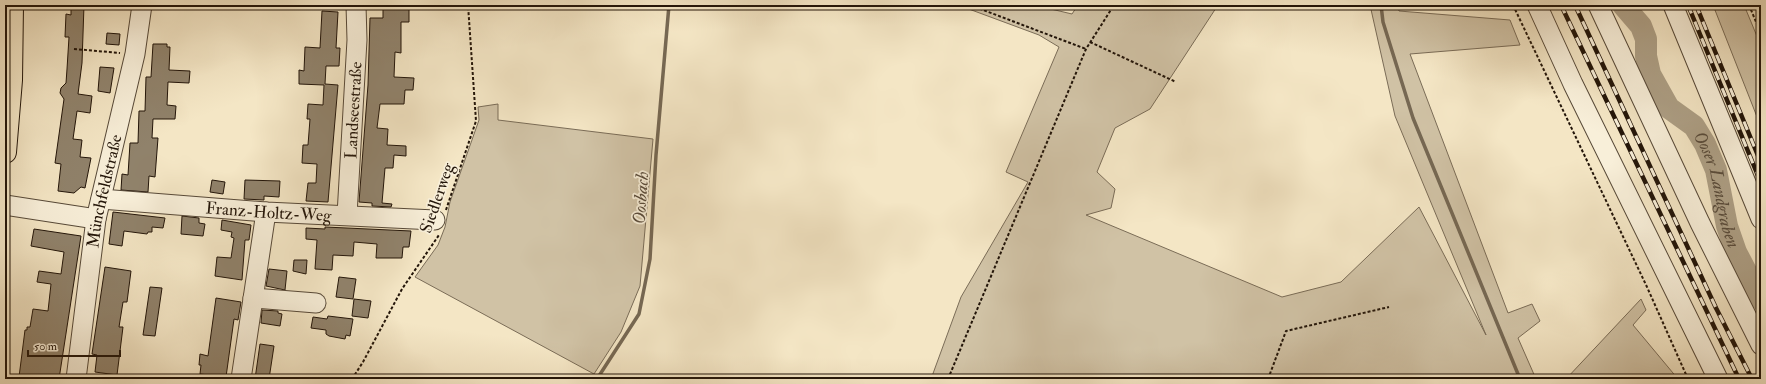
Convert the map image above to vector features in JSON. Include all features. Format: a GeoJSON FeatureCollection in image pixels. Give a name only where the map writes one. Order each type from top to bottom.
{"type":"FeatureCollection","features":[{"type":"Feature","properties":{"kind":"main road"},"geometry":{"type":"LineString","coordinates":[[5,147],[11,80],[12,5]]}},
{"type":"Feature","properties":{"kind":"street","name":"Münchfeldstraße"},"geometry":{"type":"LineString","coordinates":[[76,379],[96,219],[135,54],[142,5]]}},
{"type":"Feature","properties":{"kind":"street","name":"Landseestraße"},"geometry":{"type":"LineString","coordinates":[[347,215],[357,40],[356,5]]}},
{"type":"Feature","properties":{"kind":"street"},"geometry":{"type":"LineString","coordinates":[[1537,5],[1576,91],[1718,379]]}},
{"type":"Feature","properties":{"kind":"street"},"geometry":{"type":"LineString","coordinates":[[1598,5],[1700,222],[1761,345]]}},
{"type":"Feature","properties":{"kind":"street"},"geometry":{"type":"LineString","coordinates":[[1672,5],[1761,219]]}},
{"type":"Feature","properties":{"kind":"street","name":"Franz-Holtz-Weg"},"geometry":{"type":"LineString","coordinates":[[101,199],[266,212],[441,221]]}},
{"type":"Feature","properties":{"kind":"street"},"geometry":{"type":"LineString","coordinates":[[5,205],[96,219]]}},
{"type":"Feature","properties":{"kind":"street"},"geometry":{"type":"LineString","coordinates":[[241,379],[266,212]]}},
{"type":"Feature","properties":{"kind":"street"},"geometry":{"type":"LineString","coordinates":[[253,298],[316,303]]}},
{"type":"Feature","properties":{"kind":"path","name":"Siedlerweg"},"geometry":{"type":"LineString","coordinates":[[352,379],[363,362],[402,289],[436,240],[441,221],[476,121],[468,5]]}},
{"type":"Feature","properties":{"kind":"path"},"geometry":{"type":"LineString","coordinates":[[970,5],[1086,49]]}},
{"type":"Feature","properties":{"kind":"path"},"geometry":{"type":"LineString","coordinates":[[948,379],[1086,49],[1114,5]]}},
{"type":"Feature","properties":{"kind":"path"},"geometry":{"type":"LineString","coordinates":[[1513,5],[1644,280],[1688,379]]}},
{"type":"Feature","properties":{"kind":"path"},"geometry":{"type":"LineString","coordinates":[[1749,5],[1761,34]]}},
{"type":"Feature","properties":{"kind":"path"},"geometry":{"type":"LineString","coordinates":[[1090,42],[1176,82]]}},
{"type":"Feature","properties":{"kind":"path"},"geometry":{"type":"LineString","coordinates":[[74,49],[135,54]]}},
{"type":"Feature","properties":{"kind":"path"},"geometry":{"type":"LineString","coordinates":[[1268,379],[1286,331],[1389,307]]}},
{"type":"Feature","properties":{"kind":"shaded area"},"geometry":{"type":"Polygon","coordinates":[[[958,5],[1034,5],[1072,14],[1078,5],[1218,5],[1150,109],[1115,128],[1097,172],[1115,189],[1111,208],[1086,215],[1282,297],[1341,282],[1419,207],[1486,335],[1395,116],[1370,5],[1398,5],[1399,11],[1510,20],[1520,45],[1410,54],[1508,313],[1532,304],[1540,321],[1518,338],[1536,379],[931,379],[961,297],[1028,182],[1006,172],[1059,47],[1039,35],[958,5]]]}},
{"type":"Feature","properties":{"kind":"shaded area"},"geometry":{"type":"Polygon","coordinates":[[[1713,5],[1744,5],[1761,46],[1761,127],[1713,5]]]}},
{"type":"Feature","properties":{"kind":"shaded area"},"geometry":{"type":"Polygon","coordinates":[[[498,104],[498,120],[653,139],[640,286],[621,332],[594,374],[415,277],[438,245],[445,227],[450,202],[479,120],[478,107],[498,104]]]}},
{"type":"Feature","properties":{"kind":"shaded area"},"geometry":{"type":"Polygon","coordinates":[[[1641,299],[1646,310],[1633,325],[1678,379],[1566,379],[1641,299]]]}},
{"type":"Feature","properties":{"kind":"building"},"geometry":{"type":"Polygon","coordinates":[[[71,5],[84,5],[82,63],[78,94],[92,96],[90,113],[77,111],[73,139],[82,140],[80,157],[91,158],[85,188],[81,187],[74,193],[58,191],[61,164],[55,163],[64,99],[60,93],[61,88],[66,83],[69,37],[65,37],[66,14],[71,15],[71,5]]]}},
{"type":"Feature","properties":{"kind":"building"},"geometry":{"type":"Polygon","coordinates":[[[383,5],[409,5],[409,22],[401,22],[401,53],[395,52],[394,77],[414,78],[413,90],[405,90],[404,104],[380,104],[377,128],[388,129],[387,145],[406,146],[406,156],[394,155],[393,168],[385,168],[382,203],[392,204],[391,207],[372,206],[372,203],[359,202],[368,85],[370,18],[383,18],[383,5]]]}},
{"type":"Feature","properties":{"kind":"building"},"geometry":{"type":"Polygon","coordinates":[[[322,11],[338,12],[336,48],[340,48],[339,66],[326,66],[325,84],[338,85],[328,202],[306,201],[308,183],[316,183],[317,164],[302,163],[303,145],[308,145],[310,119],[307,119],[308,104],[323,105],[324,85],[299,84],[299,70],[304,71],[305,47],[320,48],[322,11]]]}},
{"type":"Feature","properties":{"kind":"building"},"geometry":{"type":"Polygon","coordinates":[[[107,33],[120,34],[119,45],[106,44],[107,33]]]}},
{"type":"Feature","properties":{"kind":"building"},"geometry":{"type":"Polygon","coordinates":[[[153,44],[167,44],[167,47],[170,47],[169,70],[190,71],[189,83],[168,82],[167,105],[176,106],[175,119],[153,119],[152,138],[158,138],[155,177],[149,176],[148,192],[121,190],[122,174],[128,175],[130,143],[138,143],[139,111],[145,111],[146,77],[151,77],[153,44]]]}},
{"type":"Feature","properties":{"kind":"building"},"geometry":{"type":"Polygon","coordinates":[[[100,67],[114,68],[110,93],[98,91],[100,67]]]}},
{"type":"Feature","properties":{"kind":"building"},"geometry":{"type":"Polygon","coordinates":[[[212,180],[225,182],[223,194],[210,192],[212,180]]]}},
{"type":"Feature","properties":{"kind":"building"},"geometry":{"type":"Polygon","coordinates":[[[245,180],[280,181],[279,197],[264,196],[264,200],[244,199],[245,180]]]}},
{"type":"Feature","properties":{"kind":"building"},"geometry":{"type":"Polygon","coordinates":[[[113,212],[165,218],[163,228],[152,227],[152,232],[148,232],[147,234],[124,231],[122,246],[109,244],[113,212]]]}},
{"type":"Feature","properties":{"kind":"building"},"geometry":{"type":"Polygon","coordinates":[[[182,216],[199,218],[199,223],[205,224],[203,236],[181,234],[182,216]]]}},
{"type":"Feature","properties":{"kind":"building"},"geometry":{"type":"Polygon","coordinates":[[[222,220],[251,225],[249,240],[245,240],[242,280],[215,276],[217,257],[231,258],[234,238],[231,237],[232,232],[221,230],[222,220]]]}},
{"type":"Feature","properties":{"kind":"building"},"geometry":{"type":"Polygon","coordinates":[[[325,227],[411,231],[409,247],[403,247],[402,258],[376,258],[377,244],[354,242],[353,256],[333,255],[332,270],[315,269],[317,240],[306,239],[306,228],[325,229],[325,227]]]}},
{"type":"Feature","properties":{"kind":"building"},"geometry":{"type":"Polygon","coordinates":[[[34,229],[81,236],[59,379],[19,377],[25,330],[27,330],[27,327],[30,327],[33,309],[48,311],[51,284],[37,282],[39,271],[61,274],[64,252],[31,246],[34,229]]]}},
{"type":"Feature","properties":{"kind":"building"},"geometry":{"type":"Polygon","coordinates":[[[294,260],[307,260],[306,274],[293,271],[294,260]]]}},
{"type":"Feature","properties":{"kind":"building"},"geometry":{"type":"Polygon","coordinates":[[[105,267],[131,271],[127,302],[123,302],[119,327],[123,327],[117,375],[95,372],[97,355],[92,354],[105,267]]]}},
{"type":"Feature","properties":{"kind":"building"},"geometry":{"type":"Polygon","coordinates":[[[269,269],[287,271],[285,290],[266,286],[269,269]]]}},
{"type":"Feature","properties":{"kind":"building"},"geometry":{"type":"Polygon","coordinates":[[[339,277],[356,279],[353,299],[336,297],[339,277]]]}},
{"type":"Feature","properties":{"kind":"building"},"geometry":{"type":"Polygon","coordinates":[[[150,287],[162,288],[155,336],[143,335],[150,287]]]}},
{"type":"Feature","properties":{"kind":"building"},"geometry":{"type":"Polygon","coordinates":[[[216,298],[241,302],[238,320],[234,319],[226,377],[200,374],[200,354],[208,356],[216,298]]]}},
{"type":"Feature","properties":{"kind":"building"},"geometry":{"type":"Polygon","coordinates":[[[354,299],[371,301],[368,318],[352,316],[354,299]]]}},
{"type":"Feature","properties":{"kind":"building"},"geometry":{"type":"Polygon","coordinates":[[[262,310],[278,311],[278,313],[282,314],[280,326],[261,323],[262,310]]]}},
{"type":"Feature","properties":{"kind":"building"},"geometry":{"type":"Polygon","coordinates":[[[328,316],[353,319],[350,336],[346,335],[345,339],[329,336],[326,334],[326,330],[311,328],[313,317],[327,319],[328,316]]]}},
{"type":"Feature","properties":{"kind":"building"},"geometry":{"type":"Polygon","coordinates":[[[260,344],[274,346],[269,379],[255,379],[260,344]]]}},
{"type":"Feature","properties":{"kind":"waterway","name":"Oosbach"},"geometry":{"type":"LineString","coordinates":[[597,379],[639,314],[650,259],[656,155],[669,5]]}},
{"type":"Feature","properties":{"kind":"waterway"},"geometry":{"type":"LineString","coordinates":[[1381,5],[1383,22],[1413,118],[1520,379]]}},
{"type":"Feature","properties":{"kind":"waterway","name":"Ooser Landgraben"},"geometry":{"type":"LineString","coordinates":[[1623,5],[1641,26],[1646,39],[1646,56],[1650,74],[1669,108],[1694,126],[1705,144],[1716,170],[1727,226],[1736,252],[1761,300]]}},
{"type":"Feature","properties":{"kind":"railway"},"geometry":{"type":"LineString","coordinates":[[1561,5],[1739,379]]}},
{"type":"Feature","properties":{"kind":"railway"},"geometry":{"type":"LineString","coordinates":[[1575,5],[1716,308],[1752,379]]}},
{"type":"Feature","properties":{"kind":"railway"},"geometry":{"type":"LineString","coordinates":[[1688,5],[1761,183]]}},
{"type":"Feature","properties":{"kind":"railway"},"geometry":{"type":"LineString","coordinates":[[1696,5],[1761,163]]}}]}
